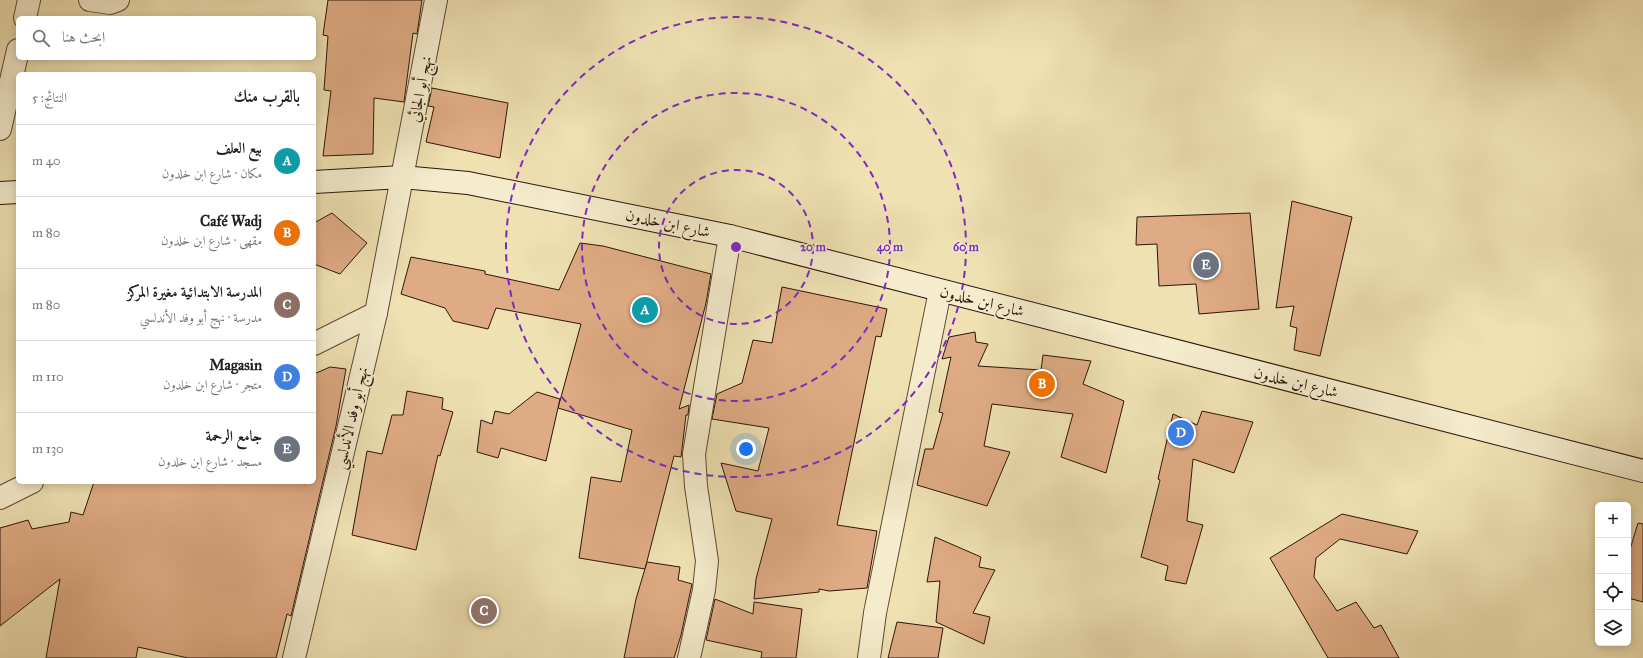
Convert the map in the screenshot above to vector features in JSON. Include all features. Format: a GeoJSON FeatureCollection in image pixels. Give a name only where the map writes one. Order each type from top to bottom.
{"type":"FeatureCollection","features":[{"type":"Feature","properties":{"kind":"street"},"geometry":{"type":"LineString","coordinates":[[25,16],[29,0]]}},
{"type":"Feature","properties":{"kind":"street"},"geometry":{"type":"LineString","coordinates":[[90,0],[110,3],[118,0]]}},
{"type":"Feature","properties":{"kind":"street","name":"نهج أبو الجائي"},"geometry":{"type":"LineString","coordinates":[[402,177],[424,69],[436,0]]}},
{"type":"Feature","properties":{"kind":"street"},"geometry":{"type":"LineString","coordinates":[[0,130],[16,59]]}},
{"type":"Feature","properties":{"kind":"street","name":"شارع ابن خلدون"},"geometry":{"type":"LineString","coordinates":[[316,182],[402,177],[468,183],[730,236],[1643,471]]}},
{"type":"Feature","properties":{"kind":"street","name":"نهج أبو وفد الأندلسي"},"geometry":{"type":"LineString","coordinates":[[294,658],[376,314],[402,177]]}},
{"type":"Feature","properties":{"kind":"street"},"geometry":{"type":"LineString","coordinates":[[0,193],[16,192]]}},
{"type":"Feature","properties":{"kind":"street"},"geometry":{"type":"LineString","coordinates":[[689,658],[704,590],[707,561],[696,486],[694,454],[730,236]]}},
{"type":"Feature","properties":{"kind":"street"},"geometry":{"type":"LineString","coordinates":[[868,658],[875,613],[940,290]]}},
{"type":"Feature","properties":{"kind":"street"},"geometry":{"type":"LineString","coordinates":[[316,343],[376,314]]}},
{"type":"Feature","properties":{"kind":"street"},"geometry":{"type":"LineString","coordinates":[[0,498],[28,484]]}},
{"type":"Feature","properties":{"kind":"building"},"geometry":{"type":"Polygon","coordinates":[[[328,0],[422,0],[417,34],[413,33],[404,102],[374,98],[373,154],[323,156],[331,91],[324,90],[328,36],[323,35],[328,0]]]}},
{"type":"Feature","properties":{"kind":"building"},"geometry":{"type":"Polygon","coordinates":[[[432,88],[508,103],[500,158],[426,142],[434,107],[428,106],[432,88]]]}},
{"type":"Feature","properties":{"kind":"building"},"geometry":{"type":"Polygon","coordinates":[[[1292,201],[1352,217],[1320,356],[1294,350],[1297,328],[1290,326],[1294,306],[1276,308],[1292,201]]]}},
{"type":"Feature","properties":{"kind":"building"},"geometry":{"type":"Polygon","coordinates":[[[332,213],[367,243],[340,274],[316,265],[316,222],[332,213]]]}},
{"type":"Feature","properties":{"kind":"building"},"geometry":{"type":"Polygon","coordinates":[[[1250,213],[1259,309],[1199,314],[1196,284],[1159,286],[1157,244],[1136,245],[1137,217],[1250,213]]]}},
{"type":"Feature","properties":{"kind":"building"},"geometry":{"type":"Polygon","coordinates":[[[580,243],[603,246],[711,274],[706,303],[679,409],[689,405],[688,415],[686,415],[681,457],[674,456],[645,569],[579,558],[591,477],[621,482],[632,430],[558,408],[581,324],[496,308],[488,329],[453,321],[445,308],[401,294],[411,257],[485,271],[485,274],[559,290],[580,243]]]}},
{"type":"Feature","properties":{"kind":"building"},"geometry":{"type":"Polygon","coordinates":[[[782,287],[887,309],[881,337],[876,336],[837,525],[877,531],[867,588],[829,591],[819,589],[819,592],[754,599],[756,579],[772,519],[736,511],[721,463],[758,471],[769,428],[712,419],[717,394],[742,383],[753,340],[772,343],[782,287]]]}},
{"type":"Feature","properties":{"kind":"building"},"geometry":{"type":"Polygon","coordinates":[[[975,332],[976,342],[988,344],[978,366],[1041,370],[1043,355],[1091,361],[1083,384],[1124,401],[1106,473],[1061,457],[1073,414],[992,404],[984,446],[1010,452],[987,506],[917,485],[925,449],[933,449],[943,413],[939,412],[951,357],[942,359],[949,337],[975,332]]]}},
{"type":"Feature","properties":{"kind":"building"},"geometry":{"type":"Polygon","coordinates":[[[330,367],[346,369],[336,426],[291,616],[287,614],[276,658],[188,658],[138,647],[136,658],[46,658],[60,579],[0,626],[0,528],[28,520],[32,529],[69,522],[71,512],[83,515],[93,484],[316,484],[316,373],[330,367]]]}},
{"type":"Feature","properties":{"kind":"building"},"geometry":{"type":"Polygon","coordinates":[[[407,391],[443,398],[442,409],[453,412],[440,456],[438,455],[416,550],[352,535],[367,451],[382,454],[392,415],[403,415],[407,391]]]}},
{"type":"Feature","properties":{"kind":"building"},"geometry":{"type":"Polygon","coordinates":[[[537,392],[560,399],[546,461],[501,448],[498,458],[477,452],[481,420],[492,424],[495,411],[509,414],[537,392]]]}},
{"type":"Feature","properties":{"kind":"building"},"geometry":{"type":"Polygon","coordinates":[[[1202,411],[1253,422],[1234,473],[1193,459],[1187,521],[1203,525],[1186,584],[1165,580],[1168,566],[1141,557],[1160,480],[1158,479],[1173,414],[1197,425],[1202,411]]]}},
{"type":"Feature","properties":{"kind":"building"},"geometry":{"type":"Polygon","coordinates":[[[1342,514],[1418,531],[1407,554],[1340,539],[1316,558],[1314,577],[1337,611],[1356,602],[1374,628],[1381,625],[1399,658],[1328,658],[1270,558],[1342,514]]]}},
{"type":"Feature","properties":{"kind":"building"},"geometry":{"type":"Polygon","coordinates":[[[1638,523],[1643,524],[1643,602],[1631,599],[1631,546],[1638,523]]]}},
{"type":"Feature","properties":{"kind":"building"},"geometry":{"type":"Polygon","coordinates":[[[935,537],[981,557],[979,567],[995,570],[973,613],[990,617],[984,644],[936,622],[940,581],[927,582],[935,537]]]}},
{"type":"Feature","properties":{"kind":"building"},"geometry":{"type":"Polygon","coordinates":[[[647,562],[680,567],[678,580],[692,584],[681,635],[674,658],[624,658],[636,599],[647,562]]]}},
{"type":"Feature","properties":{"kind":"building"},"geometry":{"type":"Polygon","coordinates":[[[715,599],[753,614],[754,602],[802,609],[796,658],[761,658],[762,652],[706,640],[715,599]]]}},
{"type":"Feature","properties":{"kind":"building"},"geometry":{"type":"Polygon","coordinates":[[[897,622],[943,628],[938,658],[888,658],[897,622]]]}},
{"type":"Feature","properties":{"kind":"place","name":"جامع الرحمة"},"geometry":{"type":"Point","coordinates":[1206,265]}},
{"type":"Feature","properties":{"kind":"place","name":"بيع العلف"},"geometry":{"type":"Point","coordinates":[645,310]}},
{"type":"Feature","properties":{"kind":"place","name":"Café Wadj"},"geometry":{"type":"Point","coordinates":[1042,384]}},
{"type":"Feature","properties":{"kind":"place","name":"Magasin"},"geometry":{"type":"Point","coordinates":[1181,433]}},
{"type":"Feature","properties":{"kind":"place","name":"المدرسة الابتدائية مغيرة المركز"},"geometry":{"type":"Point","coordinates":[484,611]}}]}
